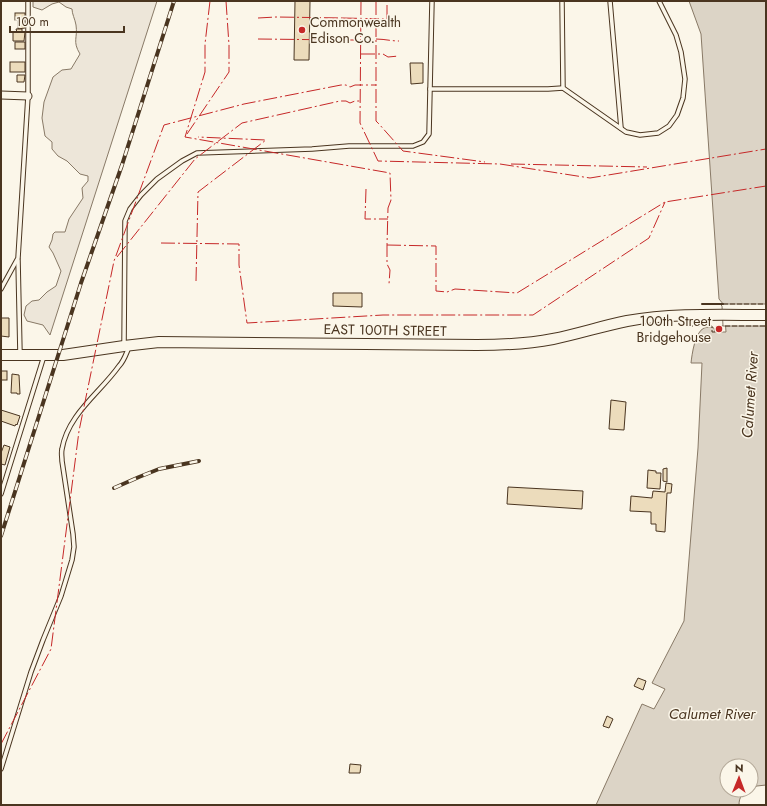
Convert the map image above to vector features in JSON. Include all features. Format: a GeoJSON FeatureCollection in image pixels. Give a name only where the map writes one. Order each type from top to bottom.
{"type":"FeatureCollection","features":[{"type":"Feature","properties":{"kind":"main road","name":"EAST 100TH STREET"},"geometry":{"type":"LineString","coordinates":[[1,355],[63,355],[159,342],[507,345],[552,339],[626,321],[677,315],[766,315]]}},
{"type":"Feature","properties":{"kind":"street"},"geometry":{"type":"LineString","coordinates":[[1,95],[28,96]]}},
{"type":"Feature","properties":{"kind":"lane"},"geometry":{"type":"LineString","coordinates":[[20,355],[18,258],[28,96],[28,1]]}},
{"type":"Feature","properties":{"kind":"lane"},"geometry":{"type":"LineString","coordinates":[[1,770],[31,672],[61,596],[72,560],[74,547],[73,534],[62,461],[62,450],[65,438],[70,426],[82,408],[120,365],[127,346],[125,221],[130,209],[156,179],[182,160],[197,154],[349,146],[413,146],[423,142],[429,134],[432,1]]}},
{"type":"Feature","properties":{"kind":"lane"},"geometry":{"type":"LineString","coordinates":[[562,1],[563,88]]}},
{"type":"Feature","properties":{"kind":"lane"},"geometry":{"type":"LineString","coordinates":[[610,1],[621,128]]}},
{"type":"Feature","properties":{"kind":"lane"},"geometry":{"type":"LineString","coordinates":[[430,89],[563,88],[626,132],[640,135],[658,132],[669,126],[677,115],[683,98],[685,79],[681,52],[676,35],[659,1]]}},
{"type":"Feature","properties":{"kind":"lane"},"geometry":{"type":"LineString","coordinates":[[1,289],[18,258]]}},
{"type":"Feature","properties":{"kind":"lane"},"geometry":{"type":"LineString","coordinates":[[1,494],[44,355]]}},
{"type":"Feature","properties":{"kind":"shaded area"},"geometry":{"type":"Polygon","coordinates":[[[33,1],[157,1],[50,335],[43,325],[27,321],[24,315],[26,306],[32,301],[39,300],[56,286],[61,271],[49,247],[55,232],[65,232],[69,219],[83,198],[82,188],[88,181],[88,176],[80,174],[67,161],[58,156],[52,149],[52,142],[45,136],[42,118],[44,102],[53,77],[62,70],[71,69],[80,54],[76,46],[76,25],[72,9],[59,2],[42,10],[33,7],[33,1]]]}},
{"type":"Feature","properties":{"kind":"water","name":"Calumet River"},"geometry":{"type":"Polygon","coordinates":[[[689,1],[766,1],[766,785],[759,786],[759,758],[719,758],[719,798],[740,798],[739,805],[596,805],[642,704],[654,709],[665,689],[652,683],[684,621],[698,448],[702,363],[691,363],[691,359],[696,338],[701,330],[710,327],[714,328],[715,332],[726,332],[724,305],[719,299],[701,34],[689,1]]]}},
{"type":"Feature","properties":{"kind":"pier"},"geometry":{"type":"Polygon","coordinates":[[[720,304],[766,304],[766,326],[723,326],[722,306],[720,304]]]}},
{"type":"Feature","properties":{"kind":"building","name":"Commonwealth Edison Co."},"geometry":{"type":"Polygon","coordinates":[[[295,1],[310,1],[309,60],[294,60],[295,1]]]}},
{"type":"Feature","properties":{"kind":"building"},"geometry":{"type":"Polygon","coordinates":[[[15,13],[25,13],[25,20],[15,20],[15,13]]]}},
{"type":"Feature","properties":{"kind":"building"},"geometry":{"type":"Polygon","coordinates":[[[18,21],[25,21],[25,28],[18,29],[18,21]]]}},
{"type":"Feature","properties":{"kind":"building"},"geometry":{"type":"Polygon","coordinates":[[[16,29],[22,29],[22,32],[25,32],[24,41],[13,41],[13,32],[17,32],[16,29]]]}},
{"type":"Feature","properties":{"kind":"building"},"geometry":{"type":"Polygon","coordinates":[[[15,42],[25,42],[25,49],[15,49],[15,42]]]}},
{"type":"Feature","properties":{"kind":"building"},"geometry":{"type":"Polygon","coordinates":[[[10,62],[25,62],[25,72],[10,72],[10,62]]]}},
{"type":"Feature","properties":{"kind":"building","name":"Commonwealth Edison Co."},"geometry":{"type":"Polygon","coordinates":[[[410,63],[423,63],[423,83],[411,84],[410,63]]]}},
{"type":"Feature","properties":{"kind":"building"},"geometry":{"type":"Polygon","coordinates":[[[17,75],[25,75],[24,82],[17,82],[17,75]]]}},
{"type":"Feature","properties":{"kind":"building"},"geometry":{"type":"Polygon","coordinates":[[[333,293],[362,293],[362,307],[333,306],[333,293]]]}},
{"type":"Feature","properties":{"kind":"building"},"geometry":{"type":"Polygon","coordinates":[[[1,318],[9,318],[9,337],[1,336],[1,318]]]}},
{"type":"Feature","properties":{"kind":"building"},"geometry":{"type":"Polygon","coordinates":[[[1,371],[7,371],[7,380],[1,380],[1,371]]]}},
{"type":"Feature","properties":{"kind":"building"},"geometry":{"type":"Polygon","coordinates":[[[12,374],[19,375],[20,394],[11,393],[12,374]]]}},
{"type":"Feature","properties":{"kind":"building"},"geometry":{"type":"Polygon","coordinates":[[[611,400],[626,402],[624,430],[609,429],[611,400]]]}},
{"type":"Feature","properties":{"kind":"building"},"geometry":{"type":"Polygon","coordinates":[[[1,410],[20,416],[17,425],[16,424],[15,426],[1,421],[1,410]]]}},
{"type":"Feature","properties":{"kind":"building"},"geometry":{"type":"Polygon","coordinates":[[[4,445],[10,447],[5,465],[1,464],[1,453],[4,445]]]}},
{"type":"Feature","properties":{"kind":"building"},"geometry":{"type":"Polygon","coordinates":[[[667,468],[667,482],[663,481],[663,469],[667,468]]]}},
{"type":"Feature","properties":{"kind":"building"},"geometry":{"type":"Polygon","coordinates":[[[648,470],[661,473],[660,489],[647,488],[648,470]]]}},
{"type":"Feature","properties":{"kind":"building"},"geometry":{"type":"Polygon","coordinates":[[[666,483],[672,484],[671,493],[667,493],[665,532],[656,531],[656,524],[651,524],[651,512],[630,511],[631,496],[652,498],[653,491],[665,492],[666,483]]]}},
{"type":"Feature","properties":{"kind":"building"},"geometry":{"type":"Polygon","coordinates":[[[508,487],[583,491],[582,509],[507,504],[508,487]]]}},
{"type":"Feature","properties":{"kind":"building"},"geometry":{"type":"Polygon","coordinates":[[[638,678],[646,681],[643,690],[634,686],[638,678]]]}},
{"type":"Feature","properties":{"kind":"building"},"geometry":{"type":"Polygon","coordinates":[[[607,716],[613,719],[609,728],[603,726],[607,716]]]}},
{"type":"Feature","properties":{"kind":"building"},"geometry":{"type":"Polygon","coordinates":[[[350,764],[361,765],[360,773],[349,773],[350,764]]]}},
{"type":"Feature","properties":{"kind":"railway"},"geometry":{"type":"LineString","coordinates":[[1,536],[81,283],[122,165],[174,1]]}},
{"type":"Feature","properties":{"kind":"railway"},"geometry":{"type":"LineString","coordinates":[[114,488],[159,469],[199,461]]}},
{"type":"Feature","properties":{"kind":"fence"},"geometry":{"type":"LineString","coordinates":[[723,304],[766,304]]}},
{"type":"Feature","properties":{"kind":"fence"},"geometry":{"type":"LineString","coordinates":[[688,326],[712,326],[712,332],[722,332],[722,326],[766,326]]}},
{"type":"Feature","properties":{"kind":"wall"},"geometry":{"type":"LineString","coordinates":[[702,304],[723,304]]}},
{"type":"Feature","properties":{"kind":"power"},"geometry":{"type":"LineString","coordinates":[[210,1],[205,44],[205,72],[185,137],[390,173],[391,200],[388,208],[387,245],[387,264],[390,270],[389,284]]}},
{"type":"Feature","properties":{"kind":"power"},"geometry":{"type":"LineString","coordinates":[[187,134],[229,72],[226,1]]}},
{"type":"Feature","properties":{"kind":"power"},"geometry":{"type":"LineString","coordinates":[[361,1],[360,123],[378,161],[500,164],[590,178],[766,149]]}},
{"type":"Feature","properties":{"kind":"power"},"geometry":{"type":"LineString","coordinates":[[376,1],[376,121],[403,151],[485,162]]}},
{"type":"Feature","properties":{"kind":"power"},"geometry":{"type":"LineString","coordinates":[[343,18],[387,19],[387,1]]}},
{"type":"Feature","properties":{"kind":"power"},"geometry":{"type":"LineString","coordinates":[[258,18],[344,18]]}},
{"type":"Feature","properties":{"kind":"power"},"geometry":{"type":"LineString","coordinates":[[258,39],[344,40]]}},
{"type":"Feature","properties":{"kind":"power"},"geometry":{"type":"LineString","coordinates":[[376,39],[399,41]]}},
{"type":"Feature","properties":{"kind":"power"},"geometry":{"type":"LineString","coordinates":[[343,40],[361,40]]}},
{"type":"Feature","properties":{"kind":"power"},"geometry":{"type":"LineString","coordinates":[[361,54],[383,54],[388,57],[399,56]]}},
{"type":"Feature","properties":{"kind":"power"},"geometry":{"type":"LineString","coordinates":[[1,744],[51,649],[79,431],[114,261],[164,125],[244,104],[341,85],[350,87],[355,85],[376,85]]}},
{"type":"Feature","properties":{"kind":"power"},"geometry":{"type":"LineString","coordinates":[[117,257],[195,159],[242,123],[340,101],[350,103],[360,101]]}},
{"type":"Feature","properties":{"kind":"power"},"geometry":{"type":"LineString","coordinates":[[196,281],[198,192],[266,140],[198,137]]}},
{"type":"Feature","properties":{"kind":"power"},"geometry":{"type":"LineString","coordinates":[[511,164],[647,167]]}},
{"type":"Feature","properties":{"kind":"power"},"geometry":{"type":"LineString","coordinates":[[387,245],[436,246],[436,291],[447,292],[455,289],[517,293],[665,202],[766,186]]}},
{"type":"Feature","properties":{"kind":"power"},"geometry":{"type":"LineString","coordinates":[[366,189],[365,219],[388,219]]}},
{"type":"Feature","properties":{"kind":"power"},"geometry":{"type":"LineString","coordinates":[[161,243],[239,244],[239,265],[247,323],[383,315],[533,315],[649,238],[665,202]]}},
{"type":"Feature","properties":{"kind":"place","name":"Commonwealth Edison Co."},"geometry":{"type":"Point","coordinates":[302,30]}},
{"type":"Feature","properties":{"kind":"place","name":"100th Street Bridgehouse"},"geometry":{"type":"Point","coordinates":[719,329]}}]}
